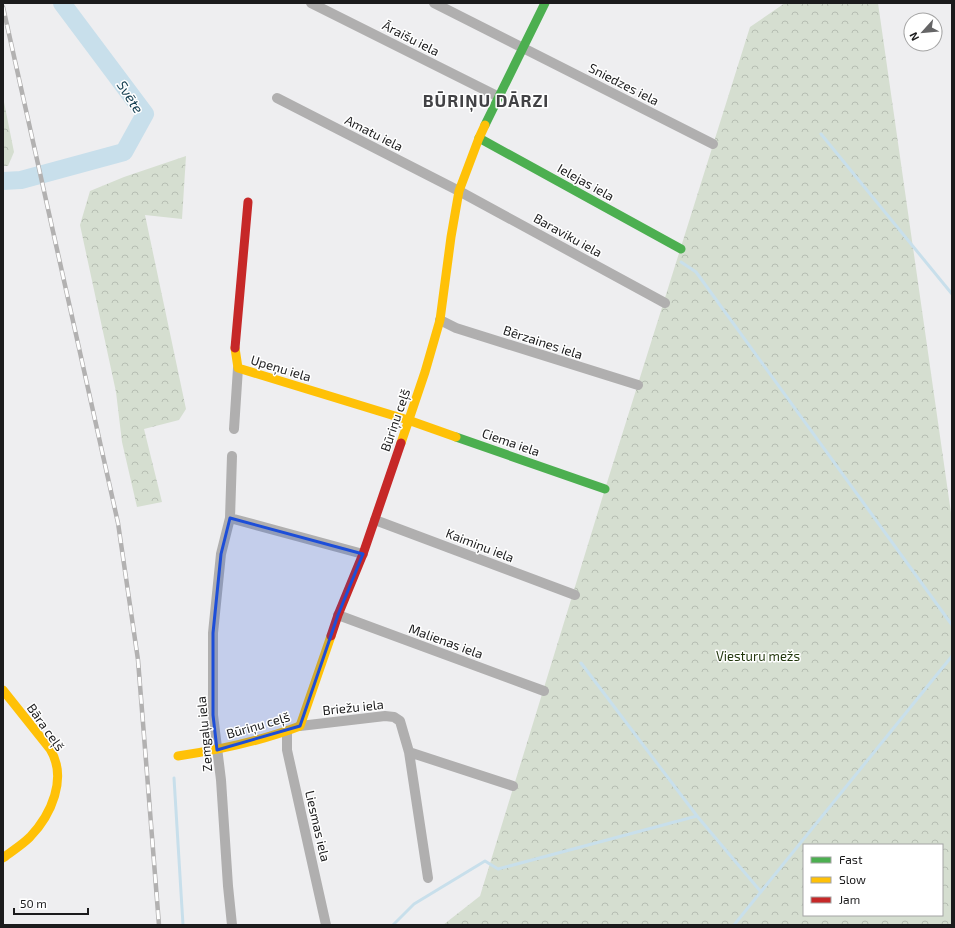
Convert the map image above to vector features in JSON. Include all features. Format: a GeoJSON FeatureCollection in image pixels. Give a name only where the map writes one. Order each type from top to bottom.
{"type":"FeatureCollection","features":[{"type":"Feature","properties":{"kind":"street","name":"Āraišu iela"},"geometry":{"type":"LineString","coordinates":[[311,3],[499,97]]}},
{"type":"Feature","properties":{"kind":"street","name":"Sniedzes iela"},"geometry":{"type":"LineString","coordinates":[[434,3],[714,144]]}},
{"type":"Feature","properties":{"kind":"street","name":"Būriņu ceļš"},"geometry":{"type":"LineString","coordinates":[[178,756],[217,750],[288,731],[300,726],[338,614],[364,554],[440,320],[451,236],[459,191],[479,138],[545,3]]}},
{"type":"Feature","properties":{"kind":"street","name":"Amatu iela"},"geometry":{"type":"LineString","coordinates":[[277,98],[459,191]]}},
{"type":"Feature","properties":{"kind":"street","name":"Ielejas iela"},"geometry":{"type":"LineString","coordinates":[[479,138],[681,249]]}},
{"type":"Feature","properties":{"kind":"street","name":"Baraviku iela"},"geometry":{"type":"LineString","coordinates":[[459,191],[664,303]]}},
{"type":"Feature","properties":{"kind":"street","name":"Upeņu iela"},"geometry":{"type":"LineString","coordinates":[[248,202],[235,351],[238,368],[408,420]]}},
{"type":"Feature","properties":{"kind":"street","name":"Bērzaines iela"},"geometry":{"type":"LineString","coordinates":[[440,320],[456,328],[638,385]]}},
{"type":"Feature","properties":{"kind":"street"},"geometry":{"type":"LineString","coordinates":[[234,429],[238,368]]}},
{"type":"Feature","properties":{"kind":"street","name":"Ciema iela"},"geometry":{"type":"LineString","coordinates":[[408,420],[605,489]]}},
{"type":"Feature","properties":{"kind":"street","name":"Zemgaļu iela"},"geometry":{"type":"LineString","coordinates":[[232,456],[230,518],[221,554],[213,633],[212,715],[221,780],[232,925]]}},
{"type":"Feature","properties":{"kind":"street"},"geometry":{"type":"LineString","coordinates":[[230,518],[364,554]]}},
{"type":"Feature","properties":{"kind":"street","name":"Kaimiņu iela"},"geometry":{"type":"LineString","coordinates":[[375,520],[575,595]]}},
{"type":"Feature","properties":{"kind":"street","name":"Malienas iela"},"geometry":{"type":"LineString","coordinates":[[338,614],[544,691]]}},
{"type":"Feature","properties":{"kind":"street","name":"Bāra ceļš"},"geometry":{"type":"LineString","coordinates":[[3,690],[54,755],[57,768],[57,787],[52,806],[42,822],[29,838],[3,858]]}},
{"type":"Feature","properties":{"kind":"street","name":"Briežu iela"},"geometry":{"type":"LineString","coordinates":[[300,726],[385,716],[394,717],[400,721],[409,752],[428,878]]}},
{"type":"Feature","properties":{"kind":"street","name":"Liesmas iela"},"geometry":{"type":"LineString","coordinates":[[288,731],[287,750],[326,925]]}},
{"type":"Feature","properties":{"kind":"street"},"geometry":{"type":"LineString","coordinates":[[409,752],[513,786]]}},
{"type":"Feature","properties":{"kind":"highlighted area"},"geometry":{"type":"Polygon","coordinates":[[[230,518],[363,554],[338,615],[300,726],[217,750],[213,715],[213,633],[221,554],[230,518]]]}},
{"type":"Feature","properties":{"kind":"green space","name":"Viesturu mežs"},"geometry":{"type":"Polygon","coordinates":[[[785,3],[878,3],[952,520],[952,925],[443,925],[480,896],[605,489],[750,27],[785,3]]]}},
{"type":"Feature","properties":{"kind":"green space"},"geometry":{"type":"Polygon","coordinates":[[[3,97],[14,152],[8,166],[3,166],[3,97]]]}},
{"type":"Feature","properties":{"kind":"green space"},"geometry":{"type":"Polygon","coordinates":[[[186,156],[182,219],[145,215],[186,409],[179,420],[144,429],[162,502],[137,507],[122,442],[116,392],[80,225],[90,191],[124,177],[186,156]]]}},
{"type":"Feature","properties":{"kind":"waterway","name":"Svēte"},"geometry":{"type":"LineString","coordinates":[[3,181],[21,180],[124,152],[145,114],[62,3]]}},
{"type":"Feature","properties":{"kind":"waterway"},"geometry":{"type":"LineString","coordinates":[[821,134],[952,294]]}},
{"type":"Feature","properties":{"kind":"waterway"},"geometry":{"type":"LineString","coordinates":[[681,262],[696,272],[952,625]]}},
{"type":"Feature","properties":{"kind":"waterway"},"geometry":{"type":"LineString","coordinates":[[734,925],[952,656]]}},
{"type":"Feature","properties":{"kind":"waterway"},"geometry":{"type":"LineString","coordinates":[[581,663],[697,816],[761,892]]}},
{"type":"Feature","properties":{"kind":"waterway"},"geometry":{"type":"LineString","coordinates":[[174,778],[183,925]]}},
{"type":"Feature","properties":{"kind":"waterway"},"geometry":{"type":"LineString","coordinates":[[393,925],[414,904],[485,861],[498,869],[697,816]]}},
{"type":"Feature","properties":{"kind":"railway"},"geometry":{"type":"LineString","coordinates":[[3,7],[118,523],[138,660],[159,925]]}},
{"type":"Feature","properties":{"kind":"traffic: fast"},"geometry":{"type":"LineString","coordinates":[[485,125],[545,3]]}},
{"type":"Feature","properties":{"kind":"traffic: fast"},"geometry":{"type":"LineString","coordinates":[[479,138],[681,249]]}},
{"type":"Feature","properties":{"kind":"traffic: fast"},"geometry":{"type":"LineString","coordinates":[[456,437],[605,489]]}},
{"type":"Feature","properties":{"kind":"traffic: slow"},"geometry":{"type":"LineString","coordinates":[[401,443],[425,372],[440,320],[451,237],[459,191],[485,125]]}},
{"type":"Feature","properties":{"kind":"traffic: slow"},"geometry":{"type":"LineString","coordinates":[[235,348],[238,368],[408,420],[456,437]]}},
{"type":"Feature","properties":{"kind":"traffic: slow"},"geometry":{"type":"LineString","coordinates":[[178,756],[240,744],[300,726],[331,636]]}},
{"type":"Feature","properties":{"kind":"traffic: slow"},"geometry":{"type":"LineString","coordinates":[[3,690],[50,749],[55,760],[57,772],[55,796],[45,818],[30,837],[3,858]]}},
{"type":"Feature","properties":{"kind":"traffic: jam"},"geometry":{"type":"LineString","coordinates":[[235,348],[248,202]]}},
{"type":"Feature","properties":{"kind":"traffic: jam"},"geometry":{"type":"LineString","coordinates":[[331,636],[363,554],[401,443]]}},
{"type":"Feature","properties":{"kind":"district","name":"BŪRIŅU DĀRZI"},"geometry":{"type":"Point","coordinates":[486,101]}}]}
